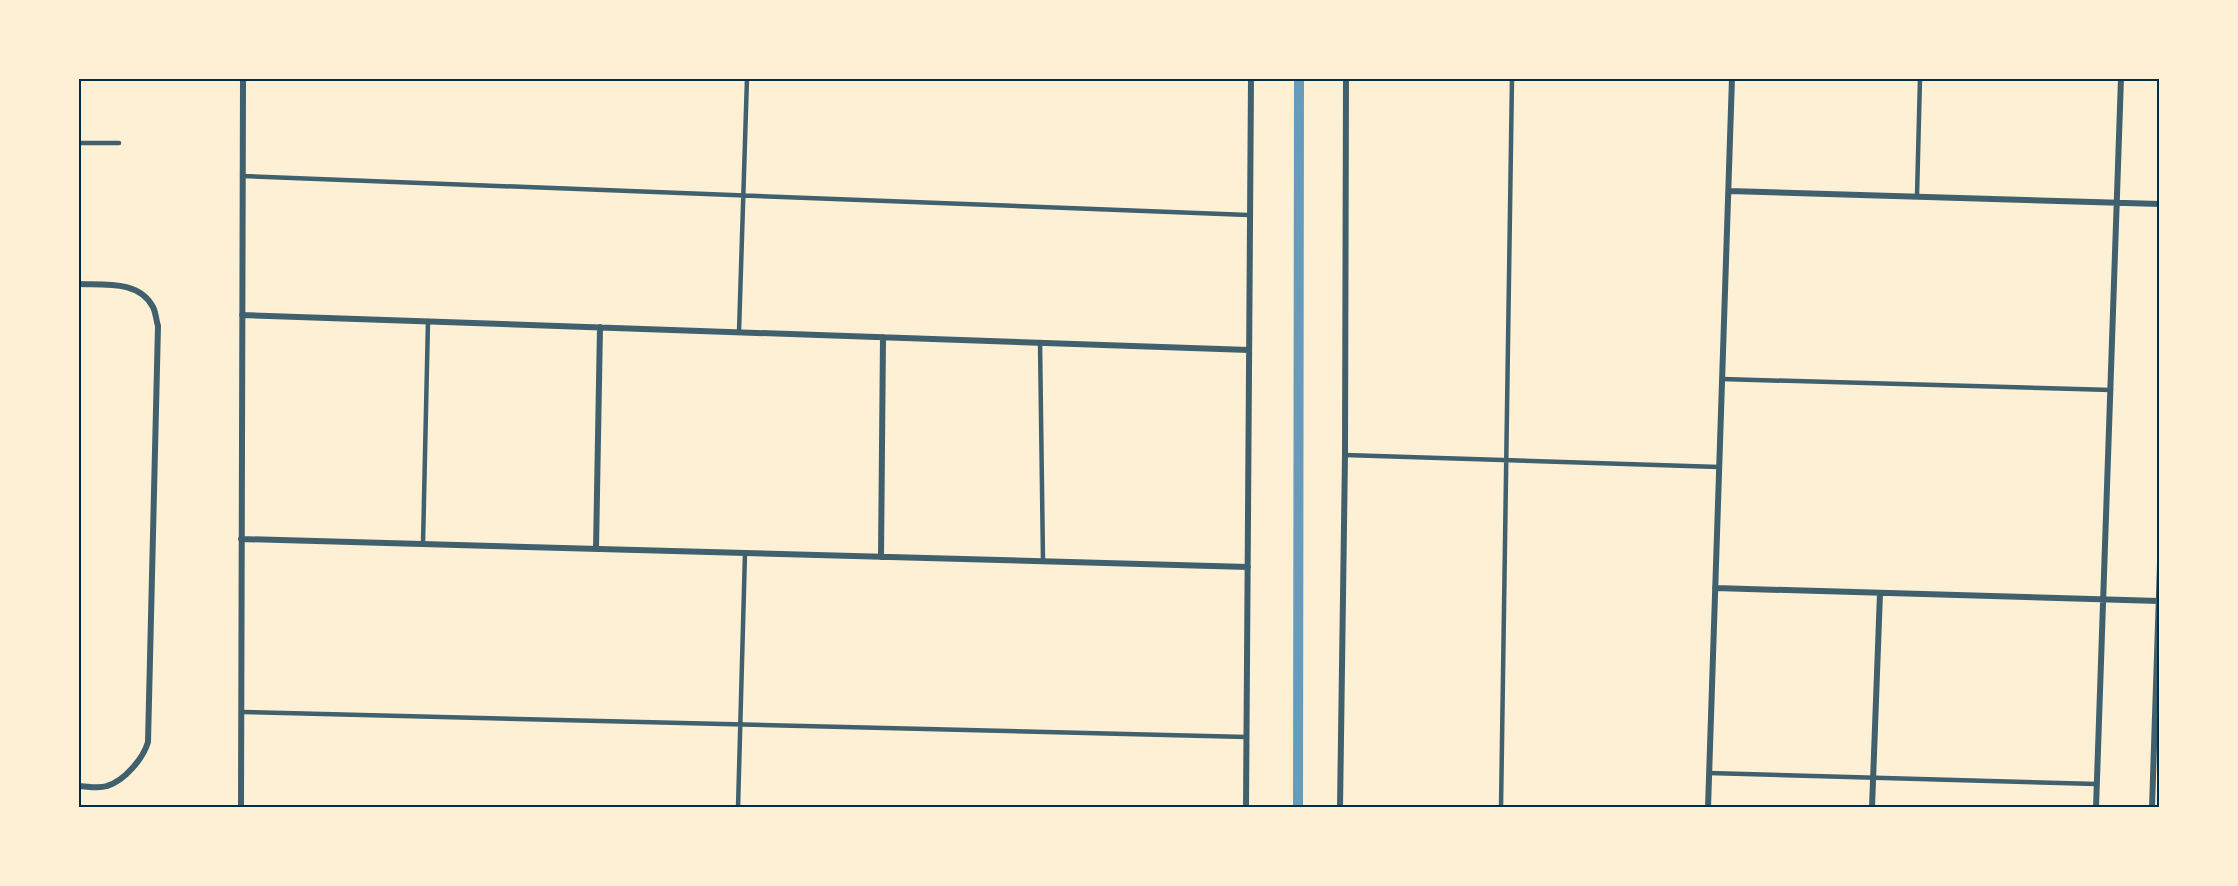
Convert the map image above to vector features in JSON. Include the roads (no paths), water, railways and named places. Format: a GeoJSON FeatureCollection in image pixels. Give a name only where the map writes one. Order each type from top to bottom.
{"type":"FeatureCollection","features":[{"type":"Feature","properties":{"kind":"street"},"geometry":{"type":"LineString","coordinates":[[241,808],[243,78]]}},
{"type":"Feature","properties":{"kind":"street"},"geometry":{"type":"LineString","coordinates":[[1246,808],[1248,215],[1251,78]]}},
{"type":"Feature","properties":{"kind":"street"},"geometry":{"type":"LineString","coordinates":[[1340,808],[1345,455],[1346,78]]}},
{"type":"Feature","properties":{"kind":"street"},"geometry":{"type":"LineString","coordinates":[[1708,808],[1732,78]]}},
{"type":"Feature","properties":{"kind":"street"},"geometry":{"type":"LineString","coordinates":[[2097,808],[2121,78]]}},
{"type":"Feature","properties":{"kind":"street"},"geometry":{"type":"LineString","coordinates":[[1729,190],[2160,204]]}},
{"type":"Feature","properties":{"kind":"street"},"geometry":{"type":"LineString","coordinates":[[78,284],[118,285],[138,291],[153,308],[158,326],[148,742],[144,753],[123,777],[106,787],[78,786]]}},
{"type":"Feature","properties":{"kind":"street"},"geometry":{"type":"LineString","coordinates":[[242,315],[1249,350]]}},
{"type":"Feature","properties":{"kind":"street"},"geometry":{"type":"LineString","coordinates":[[596,549],[600,327]]}},
{"type":"Feature","properties":{"kind":"street"},"geometry":{"type":"LineString","coordinates":[[881,557],[883,337]]}},
{"type":"Feature","properties":{"kind":"street"},"geometry":{"type":"LineString","coordinates":[[241,539],[1248,567]]}},
{"type":"Feature","properties":{"kind":"street"},"geometry":{"type":"LineString","coordinates":[[2152,808],[2160,563]]}},
{"type":"Feature","properties":{"kind":"street"},"geometry":{"type":"LineString","coordinates":[[1715,588],[2159,601]]}},
{"type":"Feature","properties":{"kind":"street"},"geometry":{"type":"LineString","coordinates":[[1872,808],[1880,592]]}},
{"type":"Feature","properties":{"kind":"lane"},"geometry":{"type":"LineString","coordinates":[[739,332],[747,78]]}},
{"type":"Feature","properties":{"kind":"lane"},"geometry":{"type":"LineString","coordinates":[[1501,808],[1512,78]]}},
{"type":"Feature","properties":{"kind":"lane"},"geometry":{"type":"LineString","coordinates":[[1917,196],[1920,78]]}},
{"type":"Feature","properties":{"kind":"lane"},"geometry":{"type":"LineString","coordinates":[[78,142],[119,143]]}},
{"type":"Feature","properties":{"kind":"lane"},"geometry":{"type":"LineString","coordinates":[[242,176],[1248,215]]}},
{"type":"Feature","properties":{"kind":"lane"},"geometry":{"type":"LineString","coordinates":[[423,544],[428,321]]}},
{"type":"Feature","properties":{"kind":"lane"},"geometry":{"type":"LineString","coordinates":[[1040,342],[1043,561]]}},
{"type":"Feature","properties":{"kind":"lane"},"geometry":{"type":"LineString","coordinates":[[1722,378],[2111,390]]}},
{"type":"Feature","properties":{"kind":"lane"},"geometry":{"type":"LineString","coordinates":[[1345,455],[1719,467]]}},
{"type":"Feature","properties":{"kind":"lane"},"geometry":{"type":"LineString","coordinates":[[738,808],[745,553]]}},
{"type":"Feature","properties":{"kind":"lane"},"geometry":{"type":"LineString","coordinates":[[241,712],[1246,737]]}},
{"type":"Feature","properties":{"kind":"lane"},"geometry":{"type":"LineString","coordinates":[[1709,773],[2097,784]]}},
{"type":"Feature","properties":{"kind":"waterway"},"geometry":{"type":"LineString","coordinates":[[1298,808],[1299,78]]}}]}
